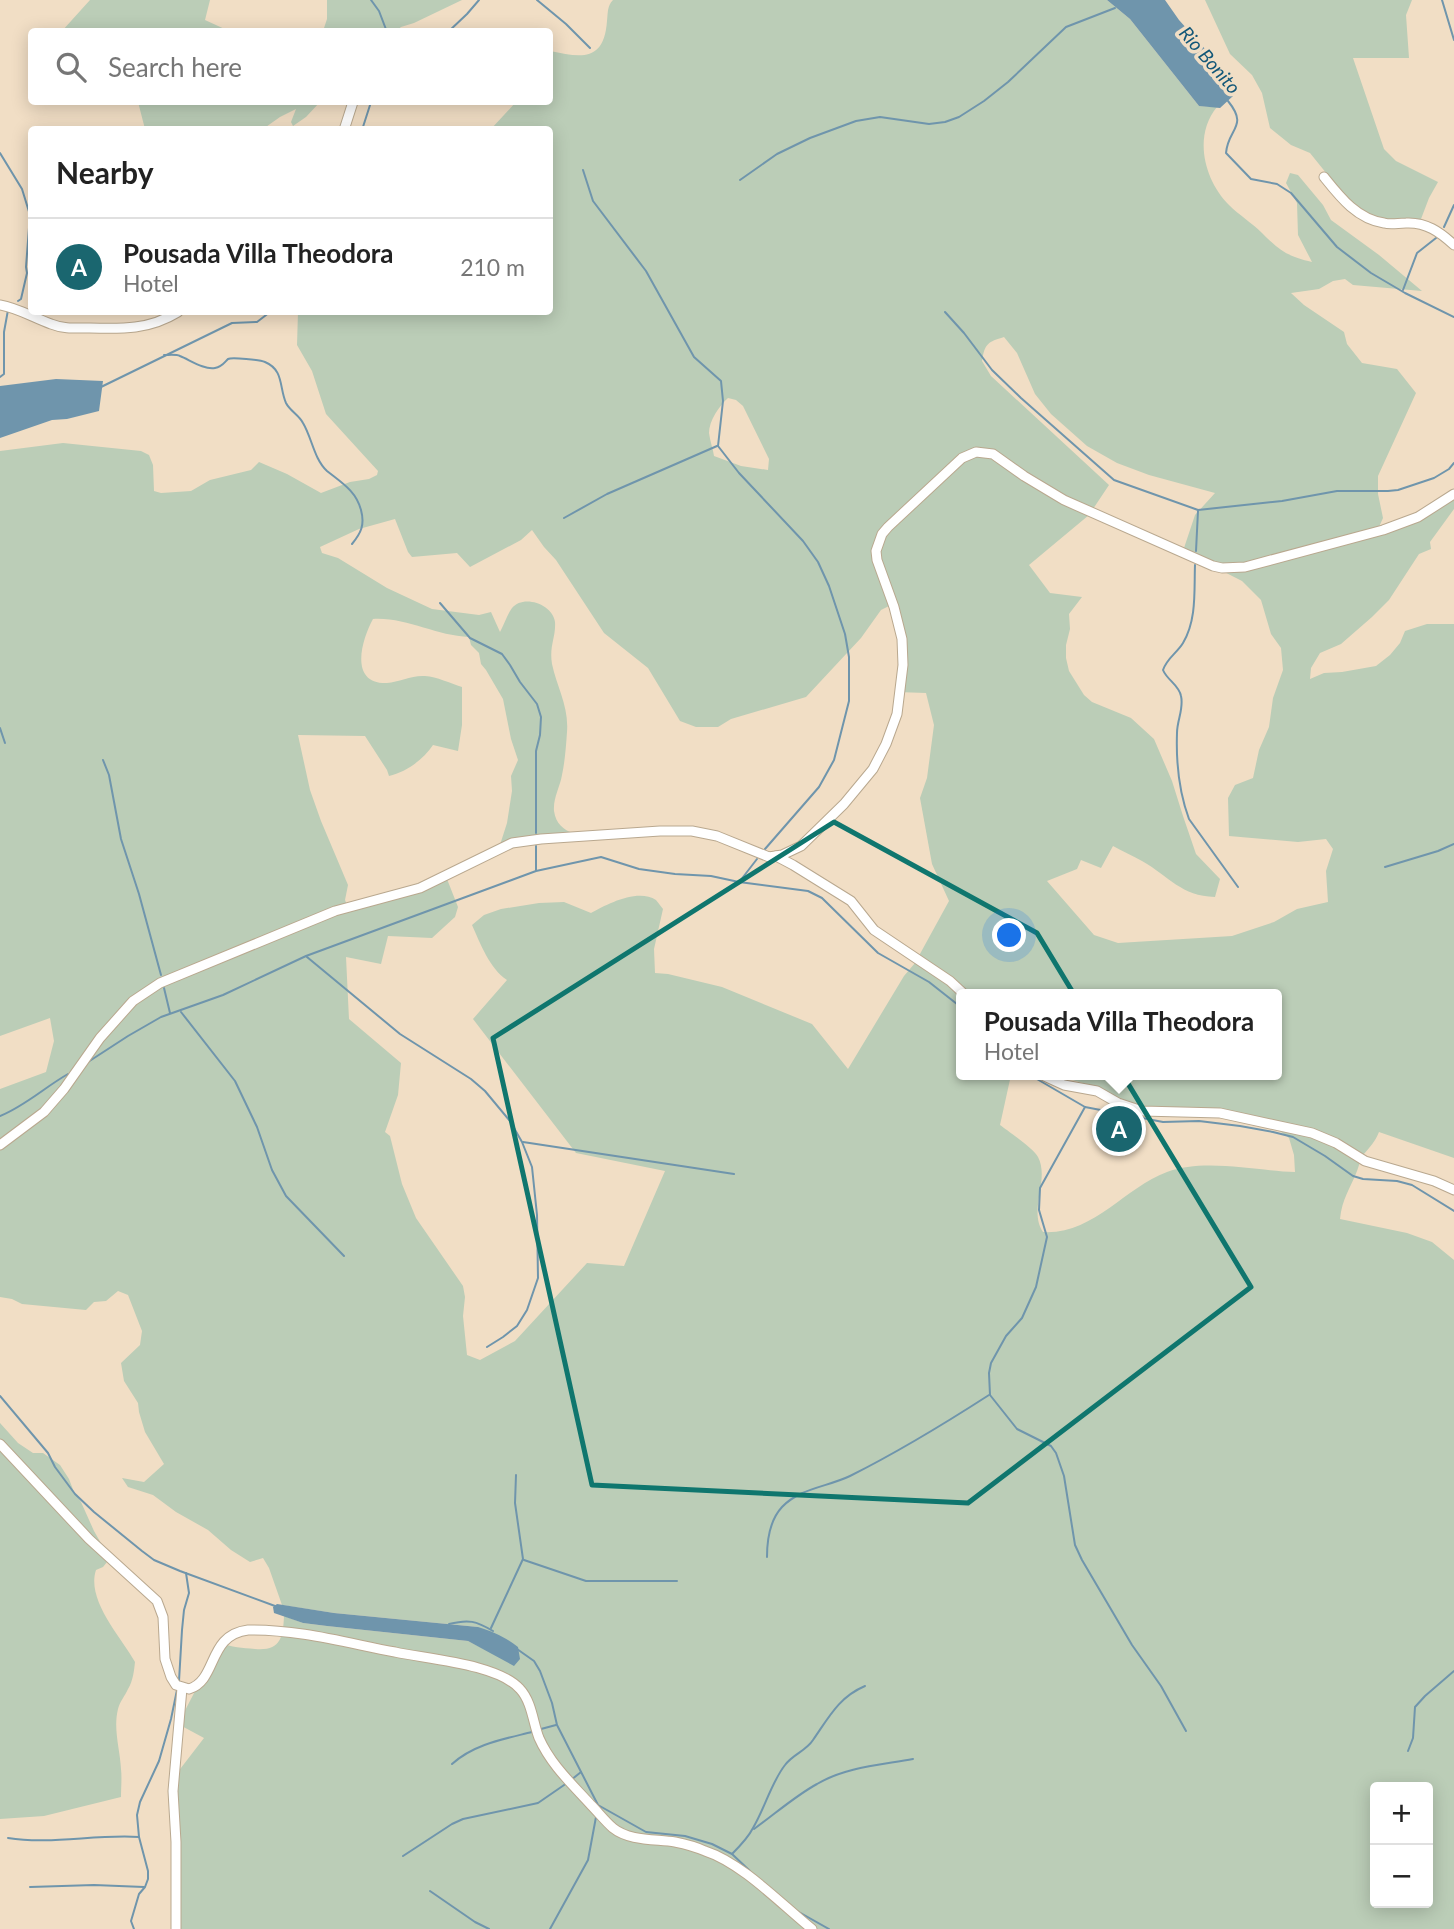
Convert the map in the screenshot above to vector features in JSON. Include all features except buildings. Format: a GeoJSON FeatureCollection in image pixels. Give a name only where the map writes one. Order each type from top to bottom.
{"type":"FeatureCollection","features":[{"type":"Feature","properties":{"kind":"street"},"geometry":{"type":"LineString","coordinates":[[345,126],[352,105]]}},
{"type":"Feature","properties":{"kind":"street"},"geometry":{"type":"LineString","coordinates":[[1324,177],[1359,214],[1384,223],[1419,223],[1429,226],[1454,245]]}},
{"type":"Feature","properties":{"kind":"street"},"geometry":{"type":"LineString","coordinates":[[0,305],[28,314]]}},
{"type":"Feature","properties":{"kind":"street"},"geometry":{"type":"LineString","coordinates":[[30,315],[52,325],[116,329],[142,327],[173,315]]}},
{"type":"Feature","properties":{"kind":"street"},"geometry":{"type":"LineString","coordinates":[[0,1145],[44,1112],[100,1038],[134,1002],[160,983],[335,911],[420,888],[512,843],[660,831],[692,831],[717,836],[762,855],[776,856],[801,846],[844,804],[873,769],[897,714],[902,639],[877,560],[876,551],[882,534],[969,454],[993,454],[1064,500],[1222,568],[1245,566],[1382,530],[1418,517],[1454,494]]}},
{"type":"Feature","properties":{"kind":"street"},"geometry":{"type":"LineString","coordinates":[[776,856],[851,901],[874,930],[959,989]]}},
{"type":"Feature","properties":{"kind":"street"},"geometry":{"type":"LineString","coordinates":[[1054,1080],[1097,1091],[1142,1111],[1220,1113],[1312,1133],[1336,1143],[1365,1161],[1434,1181],[1454,1190]]}},
{"type":"Feature","properties":{"kind":"street"},"geometry":{"type":"LineString","coordinates":[[0,1444],[89,1539],[157,1601],[163,1616],[168,1668],[176,1685],[193,1688],[226,1638],[239,1631],[248,1630],[352,1642],[492,1672],[511,1681],[522,1691],[539,1738],[553,1763],[614,1829],[635,1837],[678,1843],[721,1858],[738,1868],[812,1929]]}},
{"type":"Feature","properties":{"kind":"street"},"geometry":{"type":"LineString","coordinates":[[176,1929],[173,1791],[183,1688]]}},
{"type":"Feature","properties":{"kind":"highlighted area"},"geometry":{"type":"Polygon","coordinates":[[[834,822],[1037,933],[1251,1287],[968,1503],[592,1485],[493,1038],[834,822]]]}},
{"type":"Feature","properties":{"kind":"green space"},"geometry":{"type":"Polygon","coordinates":[[[90,0],[210,0],[205,20],[222,28],[65,28],[90,0]]]}},
{"type":"Feature","properties":{"kind":"green space"},"geometry":{"type":"Polygon","coordinates":[[[327,0],[462,0],[400,28],[324,28],[327,0]]]}},
{"type":"Feature","properties":{"kind":"green space"},"geometry":{"type":"Polygon","coordinates":[[[613,0],[1107,0],[1130,19],[1199,106],[1217,107],[1205,131],[1205,158],[1213,183],[1233,209],[1279,249],[1312,262],[1298,235],[1297,203],[1286,183],[1290,173],[1298,175],[1323,205],[1331,220],[1422,291],[1353,285],[1345,279],[1333,281],[1319,289],[1291,293],[1344,332],[1347,344],[1362,363],[1397,369],[1416,393],[1378,476],[1378,494],[1383,518],[1379,527],[1398,525],[1454,495],[1454,509],[1430,542],[1431,549],[1419,554],[1389,600],[1372,617],[1341,644],[1320,653],[1311,668],[1310,679],[1324,673],[1376,666],[1400,643],[1405,631],[1427,624],[1454,624],[1454,1158],[1379,1132],[1362,1157],[1344,1200],[1340,1219],[1407,1233],[1432,1242],[1454,1260],[1454,1929],[175,1929],[179,1815],[168,1791],[174,1777],[204,1738],[178,1724],[220,1643],[263,1649],[275,1646],[283,1631],[284,1616],[303,1623],[468,1641],[484,1649],[478,1627],[334,1613],[282,1605],[263,1558],[250,1562],[208,1530],[153,1495],[128,1487],[122,1478],[144,1482],[164,1464],[145,1432],[138,1403],[124,1381],[121,1363],[140,1345],[142,1331],[128,1295],[118,1291],[106,1301],[94,1302],[86,1310],[22,1304],[0,1297],[0,1089],[46,1072],[54,1041],[50,1018],[0,1036],[0,451],[63,443],[141,451],[149,455],[153,465],[154,491],[161,493],[191,491],[210,480],[251,470],[259,462],[321,493],[377,475],[378,471],[326,414],[312,371],[297,345],[298,315],[553,315],[553,126],[494,126],[513,105],[553,105],[553,52],[571,55],[589,54],[596,51],[605,35],[608,10],[613,0]],[[1004,337],[988,344],[982,361],[991,376],[1109,485],[1089,515],[1029,565],[1050,593],[1082,597],[1069,614],[1066,658],[1069,671],[1084,695],[1092,702],[1131,718],[1154,739],[1172,781],[1196,854],[1220,879],[1215,897],[1193,893],[1113,846],[1101,868],[1081,860],[1077,869],[1047,881],[1094,935],[1118,943],[1232,936],[1274,922],[1297,909],[1328,902],[1326,871],[1333,849],[1326,839],[1298,842],[1229,836],[1228,798],[1235,785],[1253,778],[1259,750],[1269,727],[1273,698],[1283,670],[1281,648],[1271,634],[1261,600],[1242,581],[1183,551],[1195,515],[1215,493],[1149,475],[1117,463],[1087,446],[1051,414],[1035,394],[1017,353],[1004,337]],[[728,398],[725,401],[709,428],[714,456],[741,466],[768,470],[769,459],[743,406],[728,398]],[[395,519],[359,529],[320,547],[322,553],[338,558],[387,588],[432,609],[479,615],[491,612],[500,632],[512,608],[517,604],[537,603],[549,610],[555,622],[552,664],[567,723],[564,764],[554,811],[561,826],[574,834],[499,848],[507,823],[512,791],[511,776],[518,760],[503,699],[481,664],[479,653],[471,645],[469,637],[397,621],[373,619],[362,648],[363,668],[367,676],[375,681],[387,683],[425,676],[462,687],[462,725],[458,751],[433,745],[414,765],[389,776],[365,736],[298,735],[310,790],[348,885],[345,900],[347,905],[445,874],[458,907],[455,917],[432,938],[388,936],[381,964],[346,957],[349,1019],[401,1063],[398,1095],[385,1132],[390,1136],[402,1184],[416,1218],[463,1286],[467,1355],[480,1360],[515,1341],[587,1263],[624,1266],[665,1171],[576,1153],[473,1019],[507,980],[491,963],[472,925],[484,915],[501,909],[564,902],[591,913],[632,896],[649,897],[656,900],[663,909],[654,949],[655,973],[722,987],[812,1024],[848,1069],[904,976],[915,963],[949,901],[932,864],[920,798],[927,778],[934,725],[926,693],[897,692],[898,638],[889,606],[881,610],[861,638],[806,697],[731,719],[718,727],[696,727],[680,721],[648,668],[604,633],[556,560],[532,530],[521,540],[470,567],[457,553],[412,557],[395,519]],[[956,989],[956,1080],[1010,1080],[1000,1125],[1038,1157],[1042,1175],[1038,1214],[1043,1232],[1061,1231],[1093,1219],[1151,1179],[1182,1168],[1231,1166],[1295,1172],[1289,1138],[1265,1120],[1152,1110],[1131,1105],[1097,1087],[1072,1080],[1282,1080],[1282,989],[956,989]]]}},
{"type":"Feature","properties":{"kind":"green space"},"geometry":{"type":"Polygon","coordinates":[[[1205,0],[1412,0],[1406,15],[1409,58],[1353,58],[1384,149],[1396,161],[1438,182],[1421,219],[1394,223],[1356,210],[1310,153],[1291,145],[1270,128],[1262,93],[1252,75],[1230,54],[1205,0]]]}},
{"type":"Feature","properties":{"kind":"green space"},"geometry":{"type":"Polygon","coordinates":[[[139,105],[317,105],[293,126],[291,122],[296,109],[267,126],[144,126],[139,105]]]}},
{"type":"Feature","properties":{"kind":"green space"},"geometry":{"type":"Polygon","coordinates":[[[0,1423],[18,1443],[33,1453],[43,1453],[60,1465],[69,1479],[106,1552],[107,1562],[96,1570],[94,1582],[100,1606],[135,1662],[131,1683],[120,1703],[117,1716],[121,1797],[44,1816],[0,1819],[0,1423]]]}},
{"type":"Feature","properties":{"kind":"water"},"geometry":{"type":"Polygon","coordinates":[[[1107,0],[1165,0],[1229,80],[1233,96],[1220,108],[1199,106],[1130,19],[1107,0]]]}},
{"type":"Feature","properties":{"kind":"water"},"geometry":{"type":"Polygon","coordinates":[[[56,379],[103,381],[99,411],[52,420],[0,438],[0,386],[56,379]]]}},
{"type":"Feature","properties":{"kind":"water"},"geometry":{"type":"Polygon","coordinates":[[[277,1604],[334,1613],[478,1627],[509,1640],[518,1647],[520,1659],[514,1666],[468,1641],[303,1623],[274,1613],[273,1607],[277,1604]]]}},
{"type":"Feature","properties":{"kind":"waterway"},"geometry":{"type":"LineString","coordinates":[[371,0],[385,28]]}},
{"type":"Feature","properties":{"kind":"waterway"},"geometry":{"type":"LineString","coordinates":[[452,28],[479,0]]}},
{"type":"Feature","properties":{"kind":"waterway"},"geometry":{"type":"LineString","coordinates":[[537,0],[590,48]]}},
{"type":"Feature","properties":{"kind":"waterway"},"geometry":{"type":"LineString","coordinates":[[1442,0],[1454,40]]}},
{"type":"Feature","properties":{"kind":"waterway"},"geometry":{"type":"LineString","coordinates":[[740,180],[777,154],[856,121],[880,117],[929,124],[959,117],[1008,82],[1066,27],[1115,8]]}},
{"type":"Feature","properties":{"kind":"waterway","name":"Rio Bonito"},"geometry":{"type":"LineString","coordinates":[[1228,101],[1237,122],[1226,153],[1251,179],[1277,184],[1291,193],[1337,247],[1371,273],[1454,317]]}},
{"type":"Feature","properties":{"kind":"waterway"},"geometry":{"type":"LineString","coordinates":[[363,126],[370,105]]}},
{"type":"Feature","properties":{"kind":"waterway"},"geometry":{"type":"LineString","coordinates":[[0,153],[22,189],[28,208]]}},
{"type":"Feature","properties":{"kind":"waterway"},"geometry":{"type":"LineString","coordinates":[[583,170],[593,201],[646,271],[694,357],[721,381],[723,401],[718,446],[739,473],[803,541],[818,562],[845,634],[849,657],[849,701],[834,760],[819,787],[765,849]]}},
{"type":"Feature","properties":{"kind":"waterway"},"geometry":{"type":"LineString","coordinates":[[1444,227],[1454,205]]}},
{"type":"Feature","properties":{"kind":"waterway"},"geometry":{"type":"LineString","coordinates":[[1403,290],[1417,253],[1436,238]]}},
{"type":"Feature","properties":{"kind":"waterway"},"geometry":{"type":"LineString","coordinates":[[18,301],[21,299],[27,273],[28,241]]}},
{"type":"Feature","properties":{"kind":"waterway"},"geometry":{"type":"LineString","coordinates":[[0,377],[4,374],[4,332],[8,310]]}},
{"type":"Feature","properties":{"kind":"waterway"},"geometry":{"type":"LineString","coordinates":[[945,312],[992,370],[1114,480],[1198,510],[1282,501],[1337,491],[1398,490],[1434,478],[1454,463]]}},
{"type":"Feature","properties":{"kind":"waterway"},"geometry":{"type":"LineString","coordinates":[[101,387],[232,323],[257,322],[266,315]]}},
{"type":"Feature","properties":{"kind":"waterway"},"geometry":{"type":"LineString","coordinates":[[164,355],[178,355],[211,368],[219,367],[228,359],[235,358],[271,365],[280,379],[286,403],[303,423],[319,461],[348,488],[359,503],[362,524],[352,544]]}},
{"type":"Feature","properties":{"kind":"waterway"},"geometry":{"type":"LineString","coordinates":[[564,518],[607,494],[717,446]]}},
{"type":"Feature","properties":{"kind":"waterway"},"geometry":{"type":"LineString","coordinates":[[1196,551],[1198,511]]}},
{"type":"Feature","properties":{"kind":"waterway"},"geometry":{"type":"LineString","coordinates":[[1195,565],[1191,625],[1183,643],[1163,670],[1181,696],[1177,733],[1178,766],[1189,819],[1238,887]]}},
{"type":"Feature","properties":{"kind":"waterway"},"geometry":{"type":"LineString","coordinates":[[440,603],[470,638],[502,654],[537,704],[541,717],[536,751],[536,833]]}},
{"type":"Feature","properties":{"kind":"waterway"},"geometry":{"type":"LineString","coordinates":[[0,728],[5,743]]}},
{"type":"Feature","properties":{"kind":"waterway"},"geometry":{"type":"LineString","coordinates":[[103,760],[109,775],[121,839],[161,975]]}},
{"type":"Feature","properties":{"kind":"waterway"},"geometry":{"type":"LineString","coordinates":[[1385,867],[1454,844]]}},
{"type":"Feature","properties":{"kind":"waterway"},"geometry":{"type":"LineString","coordinates":[[536,846],[536,870]]}},
{"type":"Feature","properties":{"kind":"waterway"},"geometry":{"type":"LineString","coordinates":[[88,1062],[161,1017],[223,995],[306,956],[536,871],[601,857],[639,869],[711,876],[808,891],[822,898],[878,953],[929,982],[956,1003]]}},
{"type":"Feature","properties":{"kind":"waterway"},"geometry":{"type":"LineString","coordinates":[[740,881],[757,859]]}},
{"type":"Feature","properties":{"kind":"waterway"},"geometry":{"type":"LineString","coordinates":[[307,957],[400,1034],[471,1079],[485,1091],[510,1121],[522,1142],[532,1167],[537,1215],[538,1278],[527,1310],[517,1326],[487,1347]]}},
{"type":"Feature","properties":{"kind":"waterway"},"geometry":{"type":"LineString","coordinates":[[164,988],[170,1013]]}},
{"type":"Feature","properties":{"kind":"waterway"},"geometry":{"type":"LineString","coordinates":[[181,1012],[235,1081],[257,1127],[272,1170],[286,1196],[344,1256]]}},
{"type":"Feature","properties":{"kind":"waterway"},"geometry":{"type":"LineString","coordinates":[[0,1116],[68,1074]]}},
{"type":"Feature","properties":{"kind":"waterway"},"geometry":{"type":"LineString","coordinates":[[1039,1080],[1085,1107],[1163,1122],[1199,1121],[1293,1137],[1353,1176],[1412,1185],[1454,1211]]}},
{"type":"Feature","properties":{"kind":"waterway"},"geometry":{"type":"LineString","coordinates":[[1085,1107],[1040,1188],[1039,1210],[1047,1237],[1036,1287],[1022,1318],[1006,1336],[991,1363],[990,1395],[1017,1429],[1051,1446],[1056,1453],[1064,1476],[1075,1545],[1082,1560],[1186,1731]]}},
{"type":"Feature","properties":{"kind":"waterway"},"geometry":{"type":"LineString","coordinates":[[523,1142],[734,1174]]}},
{"type":"Feature","properties":{"kind":"waterway"},"geometry":{"type":"LineString","coordinates":[[767,1557],[772,1524],[778,1512],[789,1501],[868,1467],[989,1395]]}},
{"type":"Feature","properties":{"kind":"waterway"},"geometry":{"type":"LineString","coordinates":[[0,1396],[48,1453],[75,1494],[142,1551],[154,1560],[180,1571],[275,1606]]}},
{"type":"Feature","properties":{"kind":"waterway"},"geometry":{"type":"LineString","coordinates":[[491,1628],[523,1559],[515,1503],[516,1475]]}},
{"type":"Feature","properties":{"kind":"waterway"},"geometry":{"type":"LineString","coordinates":[[524,1560],[586,1581],[677,1581]]}},
{"type":"Feature","properties":{"kind":"waterway"},"geometry":{"type":"LineString","coordinates":[[179,1681],[184,1610],[189,1593],[186,1573]]}},
{"type":"Feature","properties":{"kind":"waterway"},"geometry":{"type":"LineString","coordinates":[[449,1624],[472,1622],[493,1631]]}},
{"type":"Feature","properties":{"kind":"waterway"},"geometry":{"type":"LineString","coordinates":[[517,1649],[534,1661],[540,1671],[557,1725],[598,1805],[646,1832],[685,1836],[712,1844],[732,1854],[750,1871]]}},
{"type":"Feature","properties":{"kind":"waterway"},"geometry":{"type":"LineString","coordinates":[[1408,1751],[1413,1738],[1415,1707],[1454,1671]]}},
{"type":"Feature","properties":{"kind":"waterway"},"geometry":{"type":"LineString","coordinates":[[732,1854],[751,1832],[785,1765],[810,1744],[841,1702],[865,1686]]}},
{"type":"Feature","properties":{"kind":"waterway"},"geometry":{"type":"LineString","coordinates":[[134,1929],[131,1921],[139,1894],[148,1879],[137,1815],[140,1802],[159,1761],[177,1690]]}},
{"type":"Feature","properties":{"kind":"waterway"},"geometry":{"type":"LineString","coordinates":[[541,1729],[556,1725]]}},
{"type":"Feature","properties":{"kind":"waterway"},"geometry":{"type":"LineString","coordinates":[[452,1764],[480,1747],[532,1732]]}},
{"type":"Feature","properties":{"kind":"waterway"},"geometry":{"type":"LineString","coordinates":[[754,1829],[801,1794],[828,1778],[864,1767],[913,1759]]}},
{"type":"Feature","properties":{"kind":"waterway"},"geometry":{"type":"LineString","coordinates":[[571,1780],[581,1772]]}},
{"type":"Feature","properties":{"kind":"waterway"},"geometry":{"type":"LineString","coordinates":[[403,1856],[463,1819],[538,1803],[567,1783]]}},
{"type":"Feature","properties":{"kind":"waterway"},"geometry":{"type":"LineString","coordinates":[[550,1929],[588,1860],[596,1817]]}},
{"type":"Feature","properties":{"kind":"waterway"},"geometry":{"type":"LineString","coordinates":[[8,1838],[40,1840],[139,1837]]}},
{"type":"Feature","properties":{"kind":"waterway"},"geometry":{"type":"LineString","coordinates":[[30,1887],[144,1887]]}},
{"type":"Feature","properties":{"kind":"waterway"},"geometry":{"type":"LineString","coordinates":[[430,1891],[489,1929]]}},
{"type":"Feature","properties":{"kind":"waterway"},"geometry":{"type":"LineString","coordinates":[[797,1911],[829,1929]]}},
{"type":"Feature","properties":{"kind":"place","name":"Pousada Villa Theodora"},"geometry":{"type":"Point","coordinates":[1119,1129]}}]}
